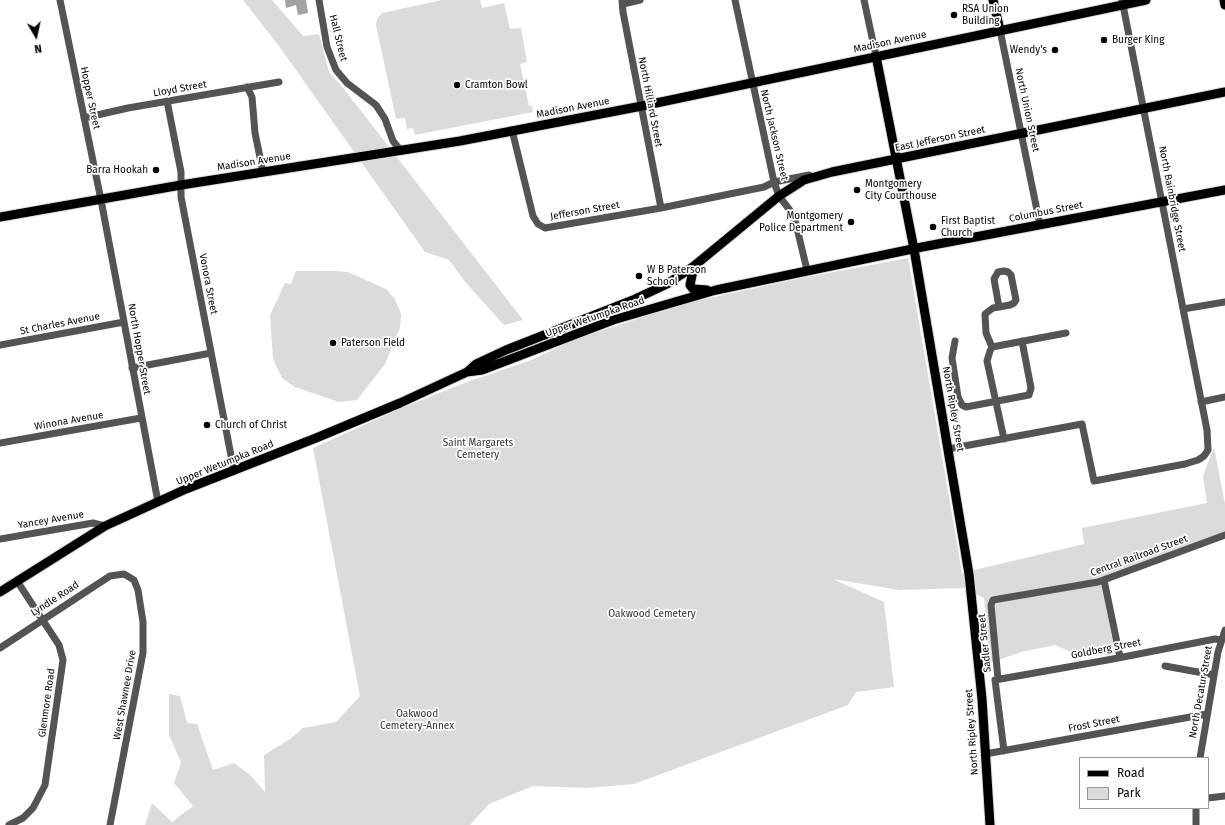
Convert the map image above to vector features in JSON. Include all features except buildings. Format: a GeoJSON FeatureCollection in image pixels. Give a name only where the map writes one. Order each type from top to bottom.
{"type":"FeatureCollection","features":[{"type":"Feature","properties":{"kind":"main road","name":"North Union Street"},"geometry":{"type":"LineString","coordinates":[[993,0],[1000,30]]}},
{"type":"Feature","properties":{"kind":"main road","name":"Madison Avenue"},"geometry":{"type":"LineString","coordinates":[[0,217],[263,172],[389,153],[642,106],[1000,30],[1123,2],[1146,0]]}},
{"type":"Feature","properties":{"kind":"main road"},"geometry":{"type":"LineString","coordinates":[[1224,0],[1225,5]]}},
{"type":"Feature","properties":{"kind":"main road","name":"North Ripley Street"},"geometry":{"type":"LineString","coordinates":[[876,56],[898,159],[969,574],[974,609],[990,825]]}},
{"type":"Feature","properties":{"kind":"main road","name":"East Jefferson Street"},"geometry":{"type":"LineString","coordinates":[[832,172],[1225,92]]}},
{"type":"Feature","properties":{"kind":"main road","name":"Upper Wetumpka Road"},"geometry":{"type":"LineString","coordinates":[[467,372],[476,364],[506,350],[650,293],[678,278],[779,196],[804,180],[832,172]]}},
{"type":"Feature","properties":{"kind":"main road","name":"Columbus Street"},"geometry":{"type":"LineString","coordinates":[[872,257],[1225,190]]}},
{"type":"Feature","properties":{"kind":"main road","name":"Upper Wetumpka Road"},"geometry":{"type":"LineString","coordinates":[[0,591],[17,582],[106,526],[158,502],[344,427],[467,372],[482,370],[588,329],[624,317],[716,290],[872,257]]}},
{"type":"Feature","properties":{"kind":"main road"},"geometry":{"type":"LineString","coordinates":[[694,266],[690,280],[693,289],[716,290]]}},
{"type":"Feature","properties":{"kind":"main road"},"geometry":{"type":"LineString","coordinates":[[584,320],[588,329]]}},
{"type":"Feature","properties":{"kind":"street","name":"Hopper Street"},"geometry":{"type":"LineString","coordinates":[[60,0],[101,200]]}},
{"type":"Feature","properties":{"kind":"street","name":"Hall Street"},"geometry":{"type":"LineString","coordinates":[[319,0],[327,47],[336,70],[347,83],[376,105],[385,119],[393,141],[400,151]]}},
{"type":"Feature","properties":{"kind":"street"},"geometry":{"type":"LineString","coordinates":[[622,2],[640,0]]}},
{"type":"Feature","properties":{"kind":"street","name":"North Jackson Street"},"geometry":{"type":"LineString","coordinates":[[735,0],[774,182],[779,196],[792,213],[795,220],[807,270]]}},
{"type":"Feature","properties":{"kind":"street","name":"North Ripley Street"},"geometry":{"type":"LineString","coordinates":[[864,0],[876,56]]}},
{"type":"Feature","properties":{"kind":"street","name":"North Hilliard Street"},"geometry":{"type":"LineString","coordinates":[[622,2],[622,12],[642,106],[661,208]]}},
{"type":"Feature","properties":{"kind":"street","name":"North Bainbridge Street"},"geometry":{"type":"LineString","coordinates":[[1004,439],[1082,424],[1094,481],[1185,464],[1198,460],[1204,456],[1208,450],[1209,443],[1123,2]]}},
{"type":"Feature","properties":{"kind":"street","name":"North Union Street"},"geometry":{"type":"LineString","coordinates":[[1000,30],[1040,225]]}},
{"type":"Feature","properties":{"kind":"street","name":"Lloyd Street"},"geometry":{"type":"LineString","coordinates":[[84,118],[280,82]]}},
{"type":"Feature","properties":{"kind":"street"},"geometry":{"type":"LineString","coordinates":[[247,87],[252,97],[255,133],[263,172]]}},
{"type":"Feature","properties":{"kind":"street","name":"Vonora Street"},"geometry":{"type":"LineString","coordinates":[[167,102],[181,172],[181,198],[234,471]]}},
{"type":"Feature","properties":{"kind":"street","name":"Jefferson Street"},"geometry":{"type":"LineString","coordinates":[[512,130],[533,216],[541,227],[551,228],[661,208]]}},
{"type":"Feature","properties":{"kind":"street","name":"East Jefferson Street"},"geometry":{"type":"LineString","coordinates":[[661,208],[764,187],[774,182],[832,172]]}},
{"type":"Feature","properties":{"kind":"street","name":"North Hopper Street"},"geometry":{"type":"LineString","coordinates":[[101,200],[158,502]]}},
{"type":"Feature","properties":{"kind":"street"},"geometry":{"type":"LineString","coordinates":[[948,450],[1004,439],[988,361],[992,347],[986,333],[984,317],[987,311],[1014,303],[1016,300],[1011,275],[1004,271],[998,272],[994,279],[999,307]]}},
{"type":"Feature","properties":{"kind":"street"},"geometry":{"type":"LineString","coordinates":[[1183,310],[1225,302]]}},
{"type":"Feature","properties":{"kind":"street","name":"St Charles Avenue"},"geometry":{"type":"LineString","coordinates":[[0,346],[124,322]]}},
{"type":"Feature","properties":{"kind":"street"},"geometry":{"type":"LineString","coordinates":[[992,347],[1066,333]]}},
{"type":"Feature","properties":{"kind":"street"},"geometry":{"type":"LineString","coordinates":[[955,341],[952,358],[959,402],[966,406],[996,402],[1029,395],[1031,392],[1022,341]]}},
{"type":"Feature","properties":{"kind":"street"},"geometry":{"type":"LineString","coordinates":[[132,368],[211,353]]}},
{"type":"Feature","properties":{"kind":"street"},"geometry":{"type":"LineString","coordinates":[[1201,402],[1225,397]]}},
{"type":"Feature","properties":{"kind":"street","name":"Winona Avenue"},"geometry":{"type":"LineString","coordinates":[[0,443],[141,418]]}},
{"type":"Feature","properties":{"kind":"street","name":"Yancey Avenue"},"geometry":{"type":"LineString","coordinates":[[0,539],[93,523],[106,526]]}},
{"type":"Feature","properties":{"kind":"street","name":"Central Railroad Street"},"geometry":{"type":"LineString","coordinates":[[991,605],[995,599],[1018,597],[1104,580],[1225,535]]}},
{"type":"Feature","properties":{"kind":"street","name":"Lyndle Road"},"geometry":{"type":"LineString","coordinates":[[0,648],[106,578],[114,574],[124,574]]}},
{"type":"Feature","properties":{"kind":"street","name":"West Shawnee Drive"},"geometry":{"type":"LineString","coordinates":[[110,825],[144,646],[143,622],[138,590],[134,580],[124,574]]}},
{"type":"Feature","properties":{"kind":"street"},"geometry":{"type":"LineString","coordinates":[[1104,580],[1120,657]]}},
{"type":"Feature","properties":{"kind":"street","name":"Glenmore Road"},"geometry":{"type":"LineString","coordinates":[[9,825],[23,818],[33,808],[41,796],[46,777],[62,660],[59,645],[17,582]]}},
{"type":"Feature","properties":{"kind":"street","name":"Sadler Street"},"geometry":{"type":"LineString","coordinates":[[991,605],[996,680],[1004,751]]}},
{"type":"Feature","properties":{"kind":"street","name":"North Decatur Street"},"geometry":{"type":"LineString","coordinates":[[1200,757],[1214,675],[1225,630]]}},
{"type":"Feature","properties":{"kind":"street","name":"Goldberg Street"},"geometry":{"type":"LineString","coordinates":[[996,680],[1215,639],[1222,640]]}},
{"type":"Feature","properties":{"kind":"street"},"geometry":{"type":"LineString","coordinates":[[1166,666],[1214,675]]}},
{"type":"Feature","properties":{"kind":"street","name":"Frost Street"},"geometry":{"type":"LineString","coordinates":[[985,754],[1207,714]]}},
{"type":"Feature","properties":{"kind":"street"},"geometry":{"type":"LineString","coordinates":[[1209,798],[1225,796]]}},
{"type":"Feature","properties":{"kind":"street"},"geometry":{"type":"LineString","coordinates":[[1196,809],[1196,825]]}},
{"type":"Feature","properties":{"kind":"green space"},"geometry":{"type":"Polygon","coordinates":[[[243,0],[272,0],[303,36],[319,34],[329,72],[344,89],[523,320],[504,325],[466,283],[449,260],[425,252],[279,46],[243,0]]]}},
{"type":"Feature","properties":{"kind":"green space","name":"Cramton Bowl"},"geometry":{"type":"Polygon","coordinates":[[[442,0],[480,0],[482,8],[504,3],[510,29],[521,28],[527,62],[520,64],[529,106],[532,106],[533,112],[415,135],[413,128],[407,129],[405,118],[396,119],[376,25],[377,19],[382,13],[442,0]]]}},
{"type":"Feature","properties":{"kind":"green space"},"geometry":{"type":"Polygon","coordinates":[[[908,258],[962,573],[1084,544],[1082,528],[1207,503],[1203,476],[1214,447],[1225,504],[1225,532],[1100,578],[1115,652],[1082,657],[1055,645],[1021,652],[990,663],[984,598],[964,588],[899,590],[833,579],[884,602],[894,687],[856,692],[848,705],[634,784],[586,788],[533,786],[489,804],[470,825],[145,825],[152,803],[172,822],[193,806],[174,783],[181,762],[169,735],[169,694],[180,696],[187,723],[197,724],[213,770],[234,763],[250,775],[265,792],[264,755],[290,739],[303,728],[336,722],[360,696],[313,448],[404,407],[467,382],[529,361],[576,339],[686,303],[807,277],[908,258]]]}},
{"type":"Feature","properties":{"kind":"green space","name":"Paterson Field"},"geometry":{"type":"Polygon","coordinates":[[[296,271],[348,272],[386,289],[395,299],[401,314],[400,328],[385,364],[357,400],[339,402],[295,387],[282,378],[273,359],[270,315],[285,283],[291,284],[296,271]]]}},
{"type":"Feature","properties":{"kind":"shaded area"},"geometry":{"type":"Polygon","coordinates":[[[285,0],[306,0],[308,13],[298,15],[296,5],[286,8],[285,0]]]}},
{"type":"Feature","properties":{"kind":"place","name":"RSA Union Building"},"geometry":{"type":"Point","coordinates":[954,15]}},
{"type":"Feature","properties":{"kind":"place","name":"Burger King"},"geometry":{"type":"Point","coordinates":[1104,40]}},
{"type":"Feature","properties":{"kind":"place","name":"Wendy's"},"geometry":{"type":"Point","coordinates":[1055,50]}},
{"type":"Feature","properties":{"kind":"place","name":"Cramton Bowl"},"geometry":{"type":"Point","coordinates":[457,85]}},
{"type":"Feature","properties":{"kind":"place","name":"Barra Hookah"},"geometry":{"type":"Point","coordinates":[156,170]}},
{"type":"Feature","properties":{"kind":"place","name":"Montgomery City Courthouse"},"geometry":{"type":"Point","coordinates":[857,190]}},
{"type":"Feature","properties":{"kind":"place","name":"Montgomery Police Department"},"geometry":{"type":"Point","coordinates":[851,222]}},
{"type":"Feature","properties":{"kind":"place","name":"First Baptist Church"},"geometry":{"type":"Point","coordinates":[933,227]}},
{"type":"Feature","properties":{"kind":"place","name":"W B Paterson School"},"geometry":{"type":"Point","coordinates":[639,276]}},
{"type":"Feature","properties":{"kind":"place","name":"Paterson Field"},"geometry":{"type":"Point","coordinates":[333,343]}},
{"type":"Feature","properties":{"kind":"place","name":"Church of Christ"},"geometry":{"type":"Point","coordinates":[207,425]}},
{"type":"Feature","properties":{"kind":"park label","name":"Saint Margarets Cemetery"},"geometry":{"type":"Point","coordinates":[478,448]}},
{"type":"Feature","properties":{"kind":"park label","name":"Oakwood Cemetery"},"geometry":{"type":"Point","coordinates":[652,614]}},
{"type":"Feature","properties":{"kind":"park label","name":"Oakwood Cemetery-Annex"},"geometry":{"type":"Point","coordinates":[417,720]}}]}
